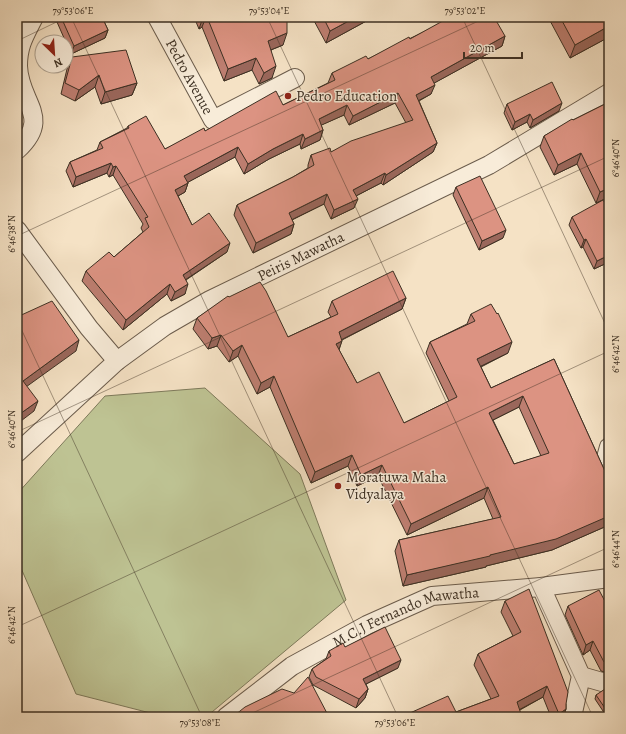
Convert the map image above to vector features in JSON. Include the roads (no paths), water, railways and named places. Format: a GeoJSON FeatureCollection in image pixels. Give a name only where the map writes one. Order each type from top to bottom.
{"type":"FeatureCollection","features":[{"type":"Feature","properties":{"kind":"street"},"geometry":{"type":"LineString","coordinates":[[17,150],[26,142],[34,127],[34,120],[21,85],[18,68],[18,54],[24,34],[34,17]]}},
{"type":"Feature","properties":{"kind":"street","name":"Pedro Avenue"},"geometry":{"type":"LineString","coordinates":[[157,17],[213,120],[295,78]]}},
{"type":"Feature","properties":{"kind":"street","name":"Peiris Mawatha"},"geometry":{"type":"LineString","coordinates":[[17,453],[117,361],[165,326],[210,300],[489,165],[609,93]]}},
{"type":"Feature","properties":{"kind":"street"},"geometry":{"type":"LineString","coordinates":[[17,230],[89,328],[117,361]]}},
{"type":"Feature","properties":{"kind":"street"},"geometry":{"type":"LineString","coordinates":[[604,465],[609,447]]}},
{"type":"Feature","properties":{"kind":"street","name":"M.C.J Fernando Mawatha"},"geometry":{"type":"LineString","coordinates":[[226,717],[292,666],[367,624],[432,596],[541,587],[609,578]]}},
{"type":"Feature","properties":{"kind":"street"},"geometry":{"type":"LineString","coordinates":[[541,587],[581,676],[572,717]]}},
{"type":"Feature","properties":{"kind":"street"},"geometry":{"type":"LineString","coordinates":[[581,676],[609,684]]}},
{"type":"Feature","properties":{"kind":"place","name":"Pedro Education"},"geometry":{"type":"Point","coordinates":[288,96]}},
{"type":"Feature","properties":{"kind":"place","name":"Moratuwa Maha Vidyalaya"},"geometry":{"type":"Point","coordinates":[338,486]}}]}
